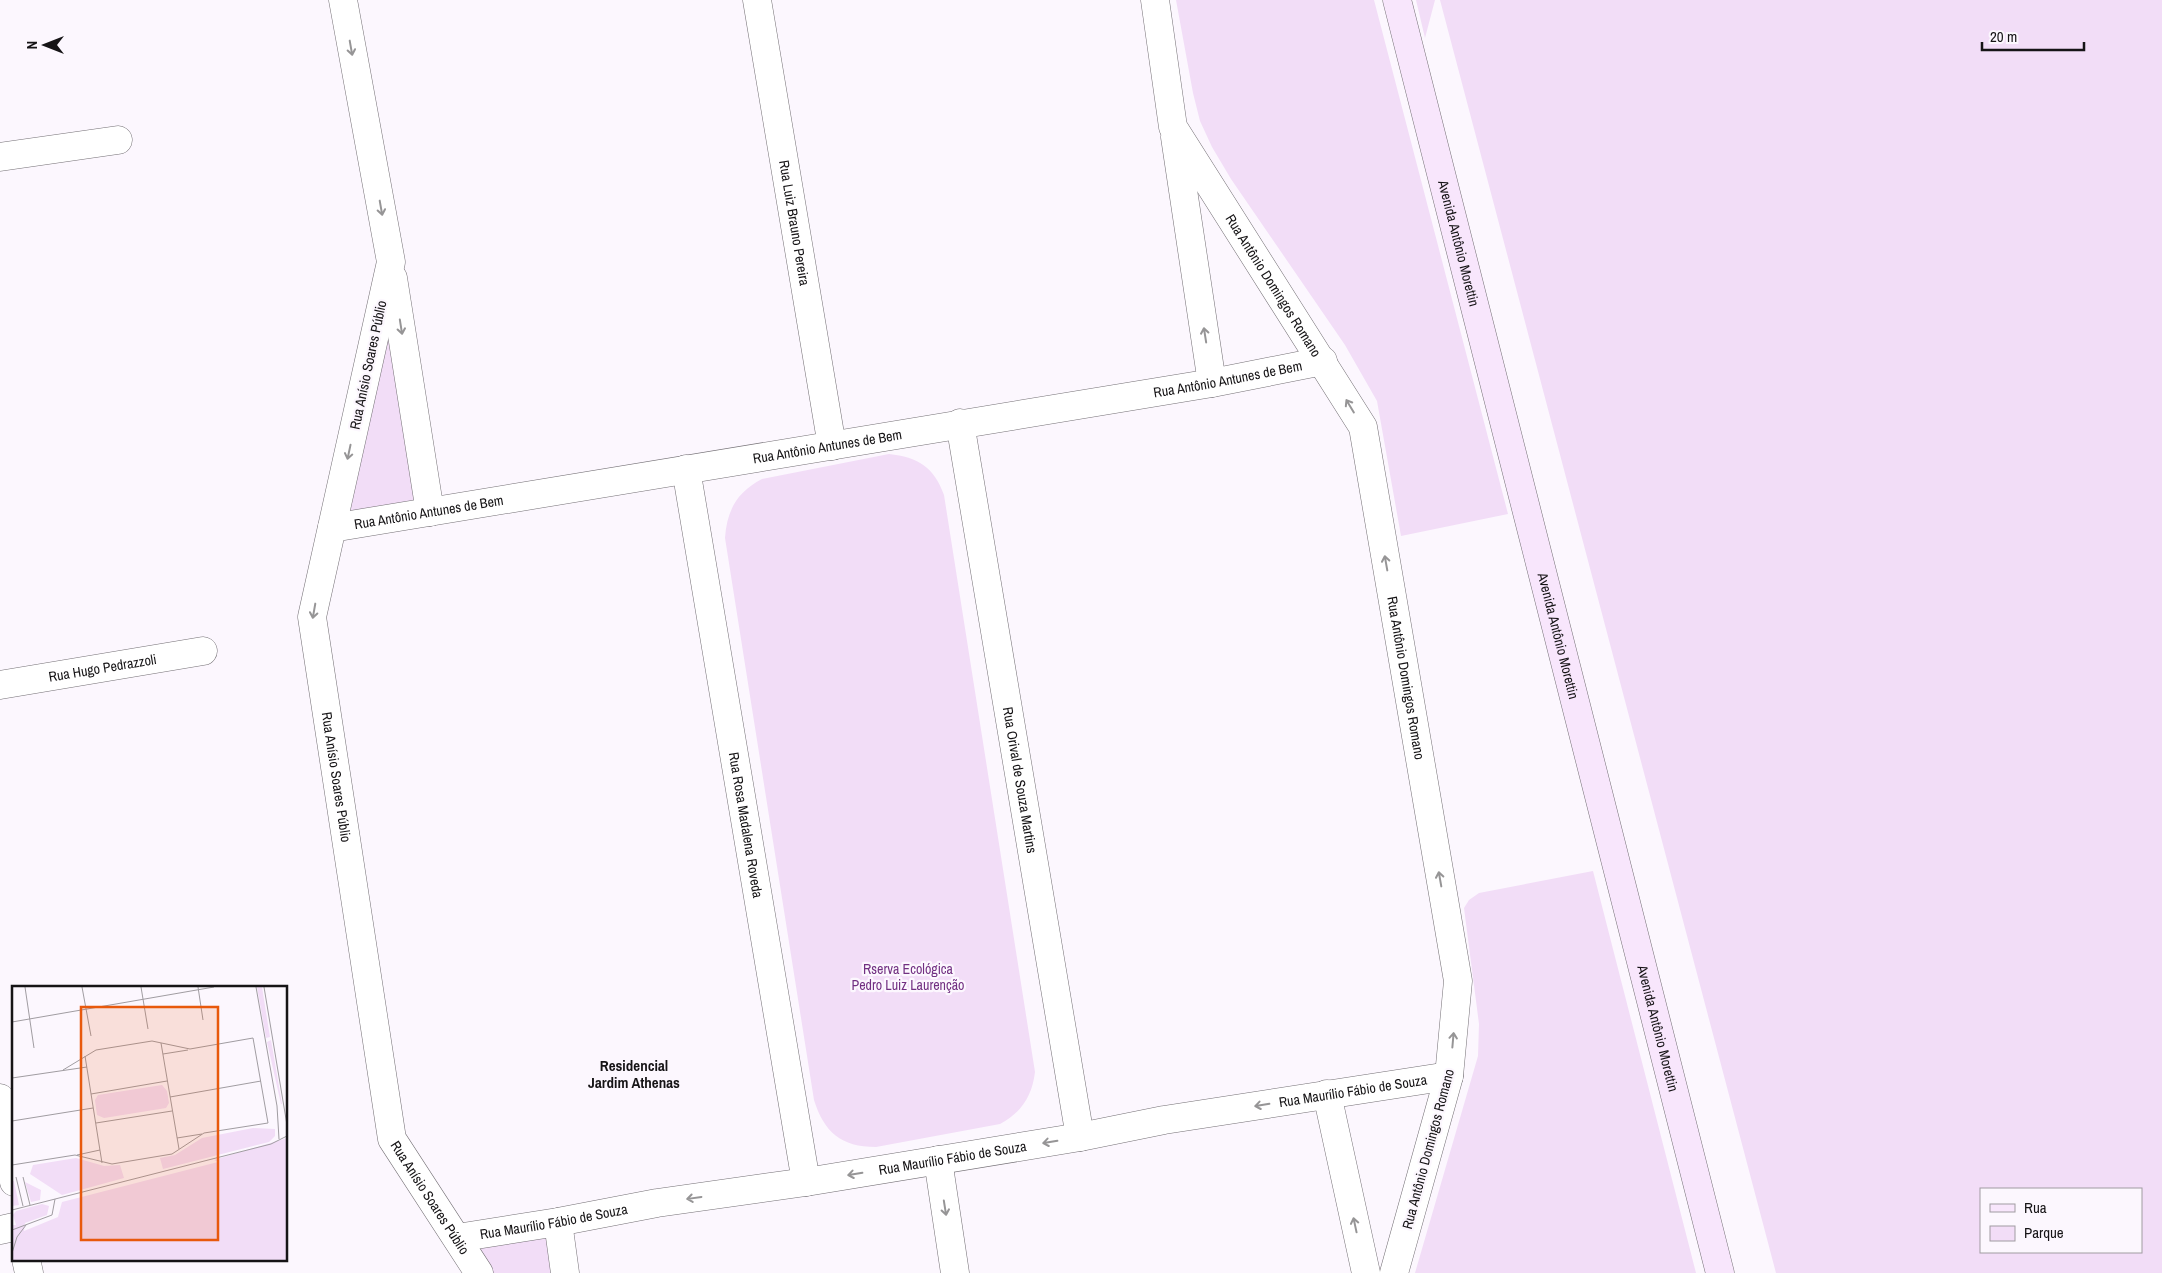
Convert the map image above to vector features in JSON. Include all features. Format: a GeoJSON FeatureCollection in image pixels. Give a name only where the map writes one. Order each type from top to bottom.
{"type":"FeatureCollection","features":[{"type":"Feature","properties":{"kind":"main road","name":"Avenida Antônio Morettin"},"geometry":{"type":"LineString","coordinates":[[1397,0],[1720,1273]]}},
{"type":"Feature","properties":{"kind":"street","name":"Rua Anísio Soares Públio"},"geometry":{"type":"LineString","coordinates":[[342,0],[390,262],[430,512]]}},
{"type":"Feature","properties":{"kind":"street","name":"Rua Luiz Brauno Pereira"},"geometry":{"type":"LineString","coordinates":[[757,0],[832,446]]}},
{"type":"Feature","properties":{"kind":"street","name":"Rua Antônio Domingos Romano"},"geometry":{"type":"LineString","coordinates":[[1155,0],[1212,383]]}},
{"type":"Feature","properties":{"kind":"street","name":"Rua Antônio Domingos Romano"},"geometry":{"type":"LineString","coordinates":[[1173,127],[1363,426],[1458,981],[1450,1076],[1394,1273]]}},
{"type":"Feature","properties":{"kind":"street"},"geometry":{"type":"LineString","coordinates":[[0,157],[118,140]]}},
{"type":"Feature","properties":{"kind":"street","name":"Rua Anísio Soares Públio"},"geometry":{"type":"LineString","coordinates":[[390,262],[312,617],[392,1139],[479,1273]]}},
{"type":"Feature","properties":{"kind":"street","name":"Rua Antônio Antunes de Bem"},"geometry":{"type":"LineString","coordinates":[[332,528],[832,446],[960,423],[1212,383],[1323,361]]}},
{"type":"Feature","properties":{"kind":"street","name":"Rua Orival de Souza Martins"},"geometry":{"type":"LineString","coordinates":[[960,423],[1080,1137]]}},
{"type":"Feature","properties":{"kind":"street","name":"Rua Rosa Madalena Roveda"},"geometry":{"type":"LineString","coordinates":[[686,469],[806,1182]]}},
{"type":"Feature","properties":{"kind":"street","name":"Rua Hugo Pedrazzoli"},"geometry":{"type":"LineString","coordinates":[[0,685],[204,651]]}},
{"type":"Feature","properties":{"kind":"street","name":"Rua Maurílio Fábio de Souza"},"geometry":{"type":"LineString","coordinates":[[457,1238],[657,1204],[806,1182],[1080,1137],[1164,1120],[1450,1076]]}},
{"type":"Feature","properties":{"kind":"street"},"geometry":{"type":"LineString","coordinates":[[1327,1094],[1366,1273]]}},
{"type":"Feature","properties":{"kind":"street"},"geometry":{"type":"LineString","coordinates":[[0,1098],[12,1170]]}},
{"type":"Feature","properties":{"kind":"street"},"geometry":{"type":"LineString","coordinates":[[938,1160],[955,1273]]}},
{"type":"Feature","properties":{"kind":"street"},"geometry":{"type":"LineString","coordinates":[[558,1222],[564,1273]]}},
{"type":"Feature","properties":{"kind":"street"},"geometry":{"type":"LineString","coordinates":[[26,1260],[29,1273]]}},
{"type":"Feature","properties":{"kind":"green space"},"geometry":{"type":"Polygon","coordinates":[[[1176,0],[1374,0],[1508,514],[1401,536],[1377,401],[1345,345],[1231,179],[1212,147],[1200,121],[1193,93],[1176,0]]]}},
{"type":"Feature","properties":{"kind":"green space"},"geometry":{"type":"Polygon","coordinates":[[[1416,0],[1435,0],[1425,38],[1416,0]]]}},
{"type":"Feature","properties":{"kind":"green space"},"geometry":{"type":"Polygon","coordinates":[[[1440,0],[2162,0],[2162,1273],[1776,1273],[1440,0]]]}},
{"type":"Feature","properties":{"kind":"green space"},"geometry":{"type":"Polygon","coordinates":[[[389,298],[421,503],[342,517],[389,298]]]}},
{"type":"Feature","properties":{"kind":"green space","name":"Rserva Ecológica Pedro Luiz Laurenção"},"geometry":{"type":"Polygon","coordinates":[[[889,454],[899,455],[924,465],[935,477],[944,495],[1035,1072],[1034,1081],[1025,1102],[1020,1109],[1000,1124],[876,1147],[853,1144],[836,1136],[823,1121],[814,1100],[725,538],[728,519],[735,503],[746,490],[762,479],[889,454]]]}},
{"type":"Feature","properties":{"kind":"green space"},"geometry":{"type":"Polygon","coordinates":[[[1593,871],[1696,1273],[1415,1273],[1478,1056],[1479,1024],[1464,908],[1469,900],[1479,893],[1593,871]]]}},
{"type":"Feature","properties":{"kind":"green space"},"geometry":{"type":"Polygon","coordinates":[[[550,1229],[556,1273],[487,1273],[469,1243],[550,1229]]]}},
{"type":"Feature","properties":{"kind":"district","name":"Residencial Jardim Athenas"},"geometry":{"type":"Point","coordinates":[634,1074]}}]}
